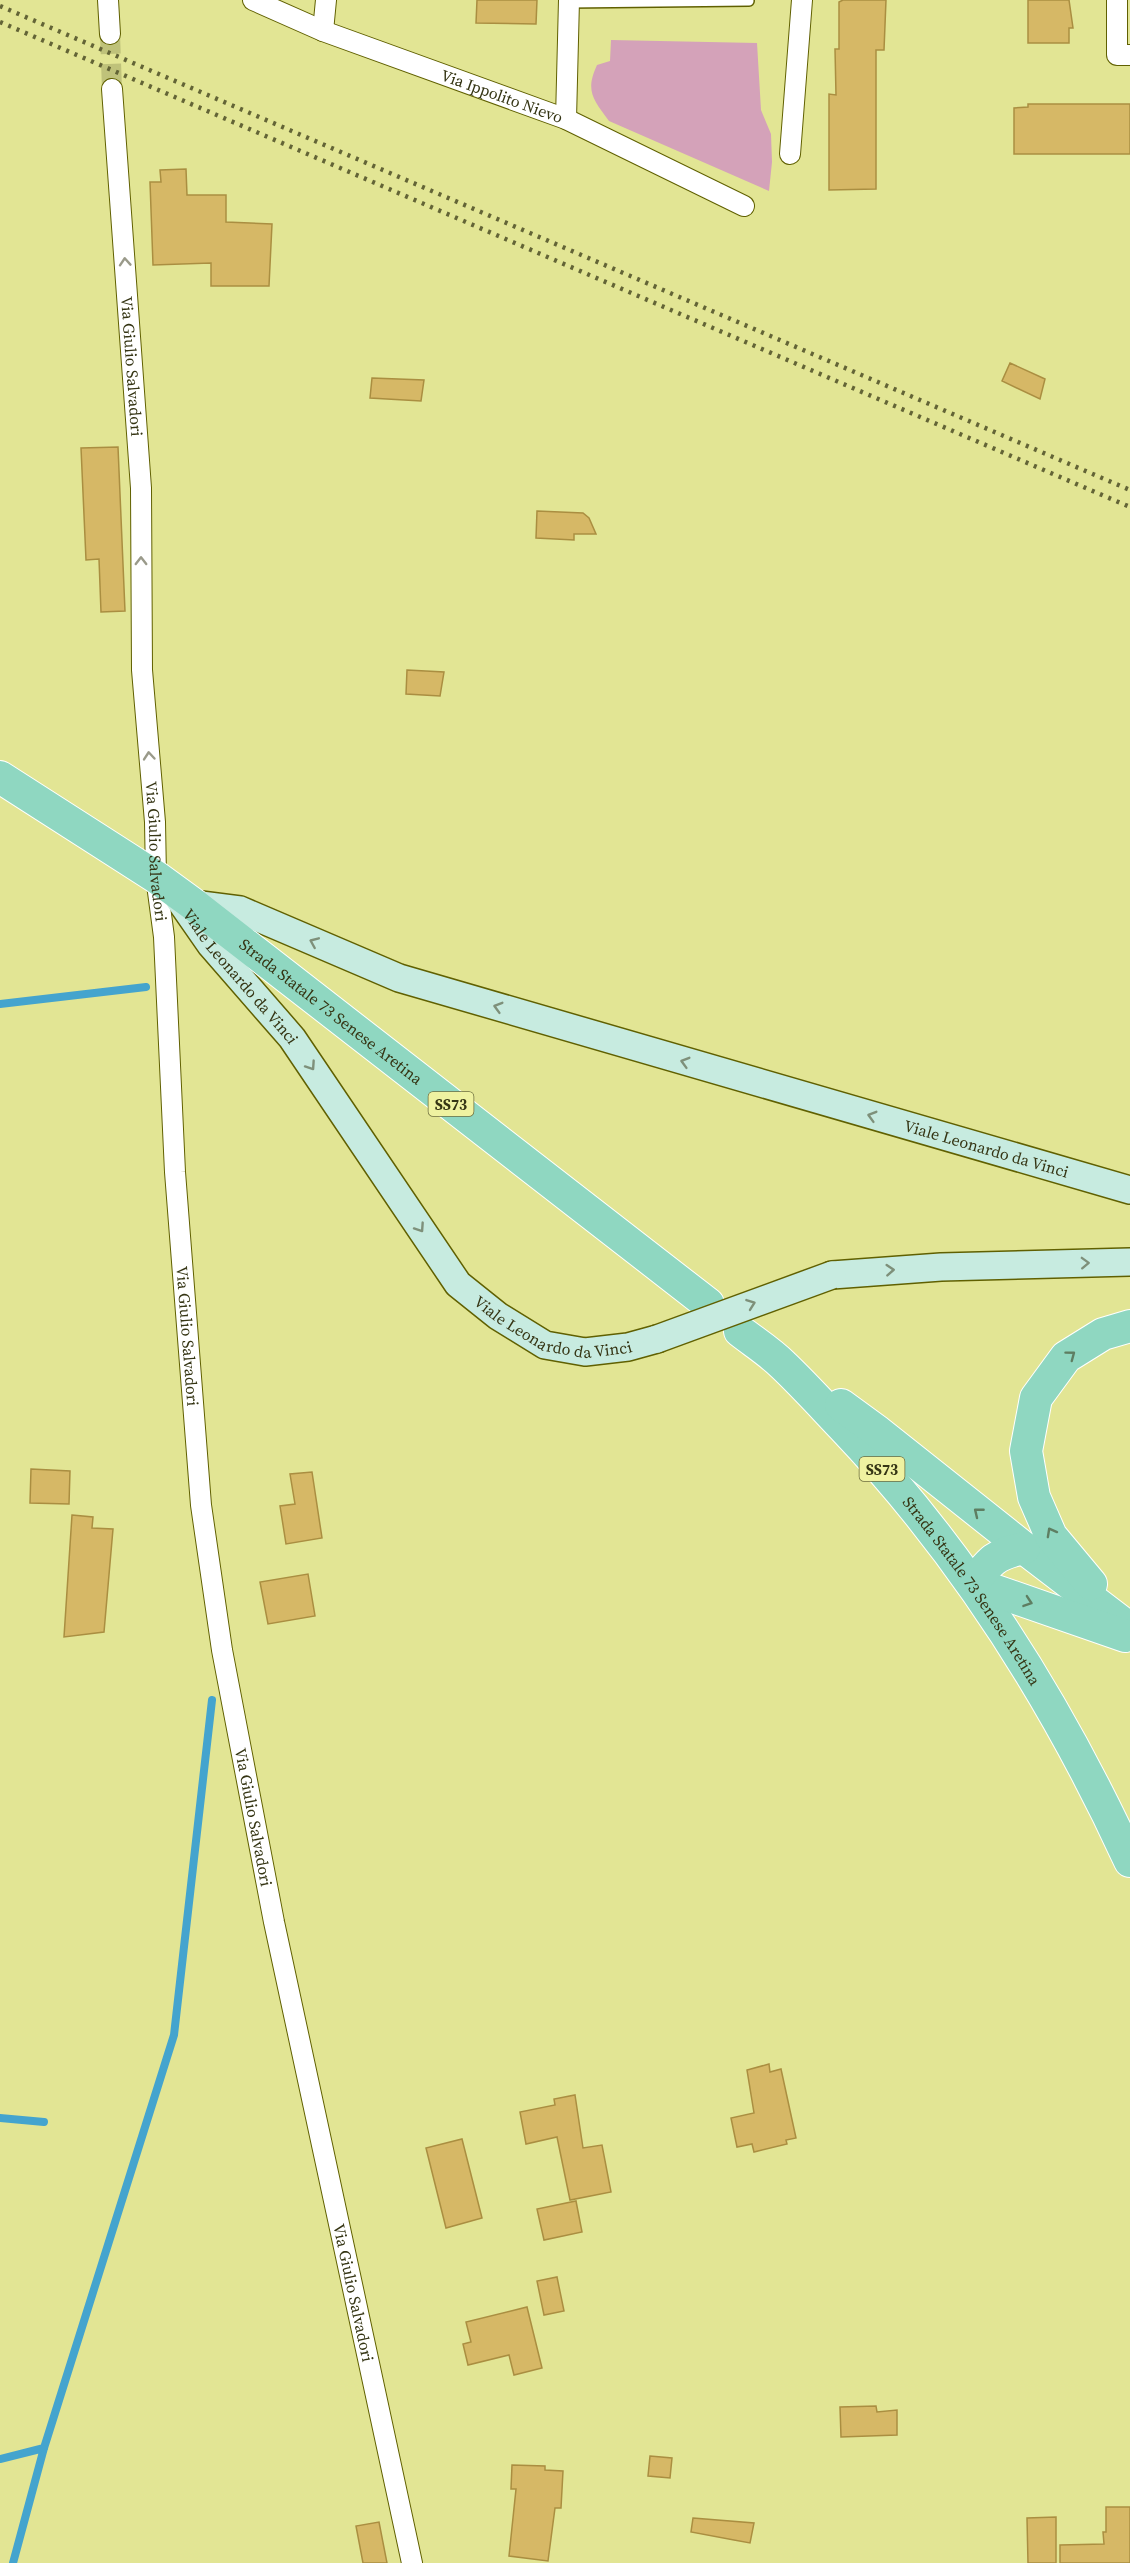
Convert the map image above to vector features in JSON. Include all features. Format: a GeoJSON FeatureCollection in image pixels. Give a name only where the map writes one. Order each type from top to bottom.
{"type":"FeatureCollection","features":[{"type":"Feature","properties":{"kind":"main road","name":"Strada Statale 73 Senese Aretina"},"geometry":{"type":"LineString","coordinates":[[0,777],[174,890],[708,1304]]}},
{"type":"Feature","properties":{"kind":"main road","name":"Viale Leonardo da Vinci"},"geometry":{"type":"LineString","coordinates":[[174,890],[240,910],[399,978],[1130,1190]]}},
{"type":"Feature","properties":{"kind":"main road","name":"Viale Leonardo da Vinci"},"geometry":{"type":"LineString","coordinates":[[174,890],[211,945],[292,1038],[458,1284],[498,1316],[545,1345],[585,1352],[628,1347],[657,1339],[832,1275],[942,1267],[1130,1262]]}},
{"type":"Feature","properties":{"kind":"main road"},"geometry":{"type":"LineString","coordinates":[[1130,1326],[1103,1334],[1066,1357],[1036,1398],[1026,1451],[1034,1497],[1052,1536],[1087,1580],[1130,1623]]}},
{"type":"Feature","properties":{"kind":"main road","name":"Strada Statale 73 Senese Aretina"},"geometry":{"type":"LineString","coordinates":[[740,1331],[781,1363],[867,1453],[915,1508],[973,1583],[1045,1696],[1087,1771],[1130,1861]]}},
{"type":"Feature","properties":{"kind":"main road"},"geometry":{"type":"LineString","coordinates":[[781,1363],[878,1432],[1130,1629]]}},
{"type":"Feature","properties":{"kind":"main road"},"geometry":{"type":"LineString","coordinates":[[1024,1548],[1003,1553],[991,1560],[973,1583],[1130,1638]]}},
{"type":"Feature","properties":{"kind":"street"},"geometry":{"type":"LineString","coordinates":[[108,0],[110,34]]}},
{"type":"Feature","properties":{"kind":"street","name":"Via Ippolito Nievo"},"geometry":{"type":"LineString","coordinates":[[253,0],[322,31],[566,119],[744,206]]}},
{"type":"Feature","properties":{"kind":"street"},"geometry":{"type":"LineString","coordinates":[[322,31],[326,0]]}},
{"type":"Feature","properties":{"kind":"street"},"geometry":{"type":"LineString","coordinates":[[790,154],[802,0]]}},
{"type":"Feature","properties":{"kind":"street"},"geometry":{"type":"LineString","coordinates":[[1117,0],[1117,55],[1130,55]]}},
{"type":"Feature","properties":{"kind":"street"},"geometry":{"type":"LineString","coordinates":[[566,119],[568,2]]}},
{"type":"Feature","properties":{"kind":"street","name":"Via Giulio Salvadori"},"geometry":{"type":"LineString","coordinates":[[112,89],[141,488],[142,670],[155,822],[174,890],[164,937],[175,1172],[201,1505],[222,1650],[274,1922],[412,2563]]}},
{"type":"Feature","properties":{"kind":"lane"},"geometry":{"type":"LineString","coordinates":[[568,2],[749,1]]}},
{"type":"Feature","properties":{"kind":"shaded area"},"geometry":{"type":"Polygon","coordinates":[[[611,40],[757,43],[761,110],[771,134],[772,162],[769,191],[609,121],[595,100],[591,88],[597,65],[610,61],[611,40]]]}},
{"type":"Feature","properties":{"kind":"building"},"geometry":{"type":"Polygon","coordinates":[[[477,0],[537,0],[536,24],[476,23],[477,0]]]}},
{"type":"Feature","properties":{"kind":"building"},"geometry":{"type":"Polygon","coordinates":[[[843,0],[886,0],[884,50],[876,50],[876,189],[829,190],[829,94],[836,95],[835,49],[839,49],[839,2],[843,0]]]}},
{"type":"Feature","properties":{"kind":"building"},"geometry":{"type":"Polygon","coordinates":[[[1028,0],[1069,0],[1073,28],[1069,28],[1069,43],[1028,43],[1028,0]]]}},
{"type":"Feature","properties":{"kind":"building"},"geometry":{"type":"Polygon","coordinates":[[[1028,104],[1130,104],[1130,154],[1014,154],[1014,108],[1028,107],[1028,104]]]}},
{"type":"Feature","properties":{"kind":"building"},"geometry":{"type":"Polygon","coordinates":[[[186,169],[187,195],[226,195],[226,222],[272,224],[269,286],[211,286],[211,263],[153,265],[150,182],[161,182],[160,170],[186,169]]]}},
{"type":"Feature","properties":{"kind":"building"},"geometry":{"type":"Polygon","coordinates":[[[1010,363],[1045,379],[1040,399],[1002,381],[1010,363]]]}},
{"type":"Feature","properties":{"kind":"building"},"geometry":{"type":"Polygon","coordinates":[[[372,378],[424,380],[421,401],[370,398],[372,378]]]}},
{"type":"Feature","properties":{"kind":"building"},"geometry":{"type":"Polygon","coordinates":[[[118,447],[125,611],[101,612],[99,559],[86,560],[81,448],[118,447]]]}},
{"type":"Feature","properties":{"kind":"building"},"geometry":{"type":"Polygon","coordinates":[[[537,511],[583,513],[589,518],[596,534],[574,534],[574,540],[536,538],[537,511]]]}},
{"type":"Feature","properties":{"kind":"building"},"geometry":{"type":"Polygon","coordinates":[[[407,670],[444,672],[440,696],[406,694],[407,670]]]}},
{"type":"Feature","properties":{"kind":"building"},"geometry":{"type":"Polygon","coordinates":[[[31,1469],[70,1471],[69,1504],[30,1503],[31,1469]]]}},
{"type":"Feature","properties":{"kind":"building"},"geometry":{"type":"Polygon","coordinates":[[[312,1472],[322,1538],[286,1544],[280,1506],[295,1504],[290,1474],[312,1472]]]}},
{"type":"Feature","properties":{"kind":"building"},"geometry":{"type":"Polygon","coordinates":[[[72,1515],[93,1517],[92,1528],[113,1529],[104,1632],[64,1637],[72,1515]]]}},
{"type":"Feature","properties":{"kind":"building"},"geometry":{"type":"Polygon","coordinates":[[[308,1574],[315,1616],[268,1624],[260,1582],[308,1574]]]}},
{"type":"Feature","properties":{"kind":"building"},"geometry":{"type":"Polygon","coordinates":[[[769,2064],[770,2072],[781,2069],[796,2138],[786,2140],[787,2144],[754,2152],[752,2144],[737,2147],[731,2118],[754,2113],[747,2070],[769,2064]]]}},
{"type":"Feature","properties":{"kind":"building"},"geometry":{"type":"Polygon","coordinates":[[[575,2095],[583,2148],[602,2145],[611,2192],[570,2200],[557,2137],[526,2144],[520,2112],[555,2105],[554,2099],[575,2095]]]}},
{"type":"Feature","properties":{"kind":"building"},"geometry":{"type":"Polygon","coordinates":[[[462,2139],[482,2218],[446,2228],[426,2148],[462,2139]]]}},
{"type":"Feature","properties":{"kind":"building"},"geometry":{"type":"Polygon","coordinates":[[[576,2201],[582,2232],[544,2240],[537,2209],[576,2201]]]}},
{"type":"Feature","properties":{"kind":"building"},"geometry":{"type":"Polygon","coordinates":[[[557,2277],[564,2311],[544,2315],[537,2281],[557,2277]]]}},
{"type":"Feature","properties":{"kind":"building"},"geometry":{"type":"Polygon","coordinates":[[[527,2307],[542,2368],[514,2375],[509,2355],[468,2365],[463,2344],[471,2342],[466,2322],[527,2307]]]}},
{"type":"Feature","properties":{"kind":"building"},"geometry":{"type":"Polygon","coordinates":[[[876,2406],[877,2412],[897,2410],[897,2435],[841,2437],[840,2407],[876,2406]]]}},
{"type":"Feature","properties":{"kind":"building"},"geometry":{"type":"Polygon","coordinates":[[[650,2456],[672,2458],[670,2478],[648,2476],[650,2456]]]}},
{"type":"Feature","properties":{"kind":"building"},"geometry":{"type":"Polygon","coordinates":[[[512,2465],[545,2466],[545,2470],[563,2471],[561,2508],[555,2508],[548,2561],[509,2556],[516,2489],[511,2489],[512,2465]]]}},
{"type":"Feature","properties":{"kind":"building"},"geometry":{"type":"Polygon","coordinates":[[[1106,2507],[1130,2507],[1130,2563],[1060,2563],[1060,2545],[1104,2544],[1106,2507]]]}},
{"type":"Feature","properties":{"kind":"building"},"geometry":{"type":"Polygon","coordinates":[[[1056,2517],[1056,2563],[1028,2563],[1027,2518],[1056,2517]]]}},
{"type":"Feature","properties":{"kind":"building"},"geometry":{"type":"Polygon","coordinates":[[[693,2518],[754,2523],[750,2543],[691,2532],[693,2518]]]}},
{"type":"Feature","properties":{"kind":"building"},"geometry":{"type":"Polygon","coordinates":[[[379,2522],[387,2563],[363,2563],[356,2526],[379,2522]]]}},
{"type":"Feature","properties":{"kind":"waterway"},"geometry":{"type":"LineString","coordinates":[[0,1004],[146,987]]}},
{"type":"Feature","properties":{"kind":"waterway"},"geometry":{"type":"LineString","coordinates":[[13,2563],[44,2448],[174,2035],[212,1700]]}},
{"type":"Feature","properties":{"kind":"waterway"},"geometry":{"type":"LineString","coordinates":[[0,2118],[44,2122]]}},
{"type":"Feature","properties":{"kind":"waterway"},"geometry":{"type":"LineString","coordinates":[[0,2459],[44,2448]]}},
{"type":"Feature","properties":{"kind":"tunnel"},"geometry":{"type":"LineString","coordinates":[[110,34],[112,89]]}},
{"type":"Feature","properties":{"kind":"railway"},"geometry":{"type":"LineString","coordinates":[[0,6],[1130,490]]}},
{"type":"Feature","properties":{"kind":"railway"},"geometry":{"type":"LineString","coordinates":[[0,22],[1130,507]]}}]}
